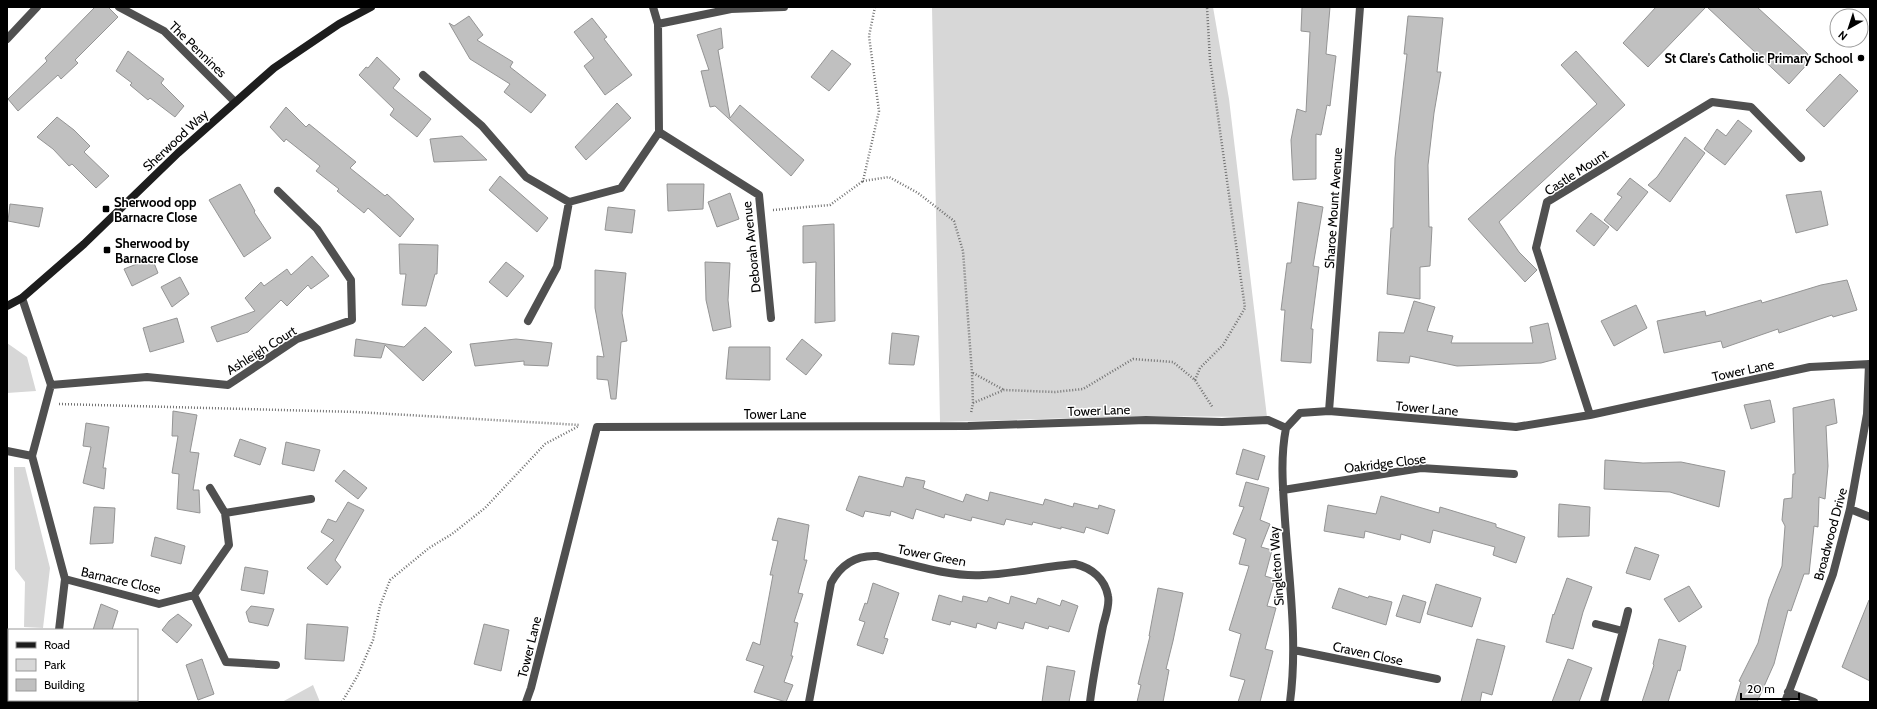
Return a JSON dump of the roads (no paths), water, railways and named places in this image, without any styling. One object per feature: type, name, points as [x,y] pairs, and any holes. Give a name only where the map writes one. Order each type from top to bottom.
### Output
[{"type":"street","points":[[7,39],[37,7]]},
{"type":"street","name":"The Pennines","points":[[119,7],[164,30],[235,102]]},
{"type":"street","name":"Sherwood Way","points":[[7,306],[22,298],[84,244],[178,152],[274,68],[340,24],[371,7]]},
{"type":"street","points":[[423,75],[482,126],[526,177],[570,202],[621,188],[658,132],[658,24],[653,7]]},
{"type":"street","points":[[658,24],[731,9],[784,7]]},
{"type":"street","name":"Sharoe Mount Avenue","points":[[1329,411],[1360,7]]},
{"type":"street","name":"Castle Mount","points":[[1590,415],[1536,248],[1547,202],[1712,102],[1751,108],[1801,158]]},
{"type":"street","name":"Deborah Avenue","points":[[658,132],[759,195],[771,318]]},
{"type":"street","name":"Ashleigh Court","points":[[51,385],[147,377],[228,385],[297,339],[352,320],[351,280],[317,229],[278,192]]},
{"type":"street","points":[[528,321],[558,267],[570,202]]},
{"type":"street","points":[[22,298],[51,385]]},
{"type":"street","name":"Tower Lane","points":[[526,702],[533,681],[597,427],[968,426],[1146,420],[1222,422],[1268,420],[1286,428],[1300,413],[1329,411],[1516,427],[1590,415],[1810,367],[1870,364]]},
{"type":"street","name":"Broadwood Drive","points":[[1785,702],[1833,574],[1850,510],[1867,414],[1870,364]]},
{"type":"street","name":"Barnacre Close","points":[[51,385],[32,456],[65,579],[60,629]]},
{"type":"street","name":"Singleton Way","points":[[1286,428],[1282,450],[1283,490],[1294,650],[1290,702]]},
{"type":"street","points":[[7,450],[32,456]]},
{"type":"street","name":"Oakridge Close","points":[[1283,490],[1421,468],[1514,474]]},
{"type":"street","points":[[210,488],[225,513],[230,545],[194,595],[226,662],[276,665]]},
{"type":"street","points":[[225,513],[311,499]]},
{"type":"street","points":[[1850,510],[1870,517]]},
{"type":"street","name":"Tower Green","points":[[809,702],[831,583],[836,575],[850,561],[868,555],[941,572],[963,574],[983,575],[1075,564],[1094,572],[1102,580],[1108,598],[1090,702]]},
{"type":"street","name":"Barnacre Close","points":[[65,579],[159,604],[194,595]]},
{"type":"street","points":[[1604,702],[1628,611]]},
{"type":"street","points":[[1596,624],[1623,631]]},
{"type":"street","name":"Craven Close","points":[[1294,650],[1437,680]]},
{"type":"street","points":[[1788,692],[1814,702]]},
{"type":"place","name":"St Clare's Catholic Primary School","points":[[1861,58]]},
{"type":"place","name":"Sherwood opp Barnacre Close","points":[[106,209]]},
{"type":"place","name":"Sherwood by Barnacre Close","points":[[107,250]]}]
